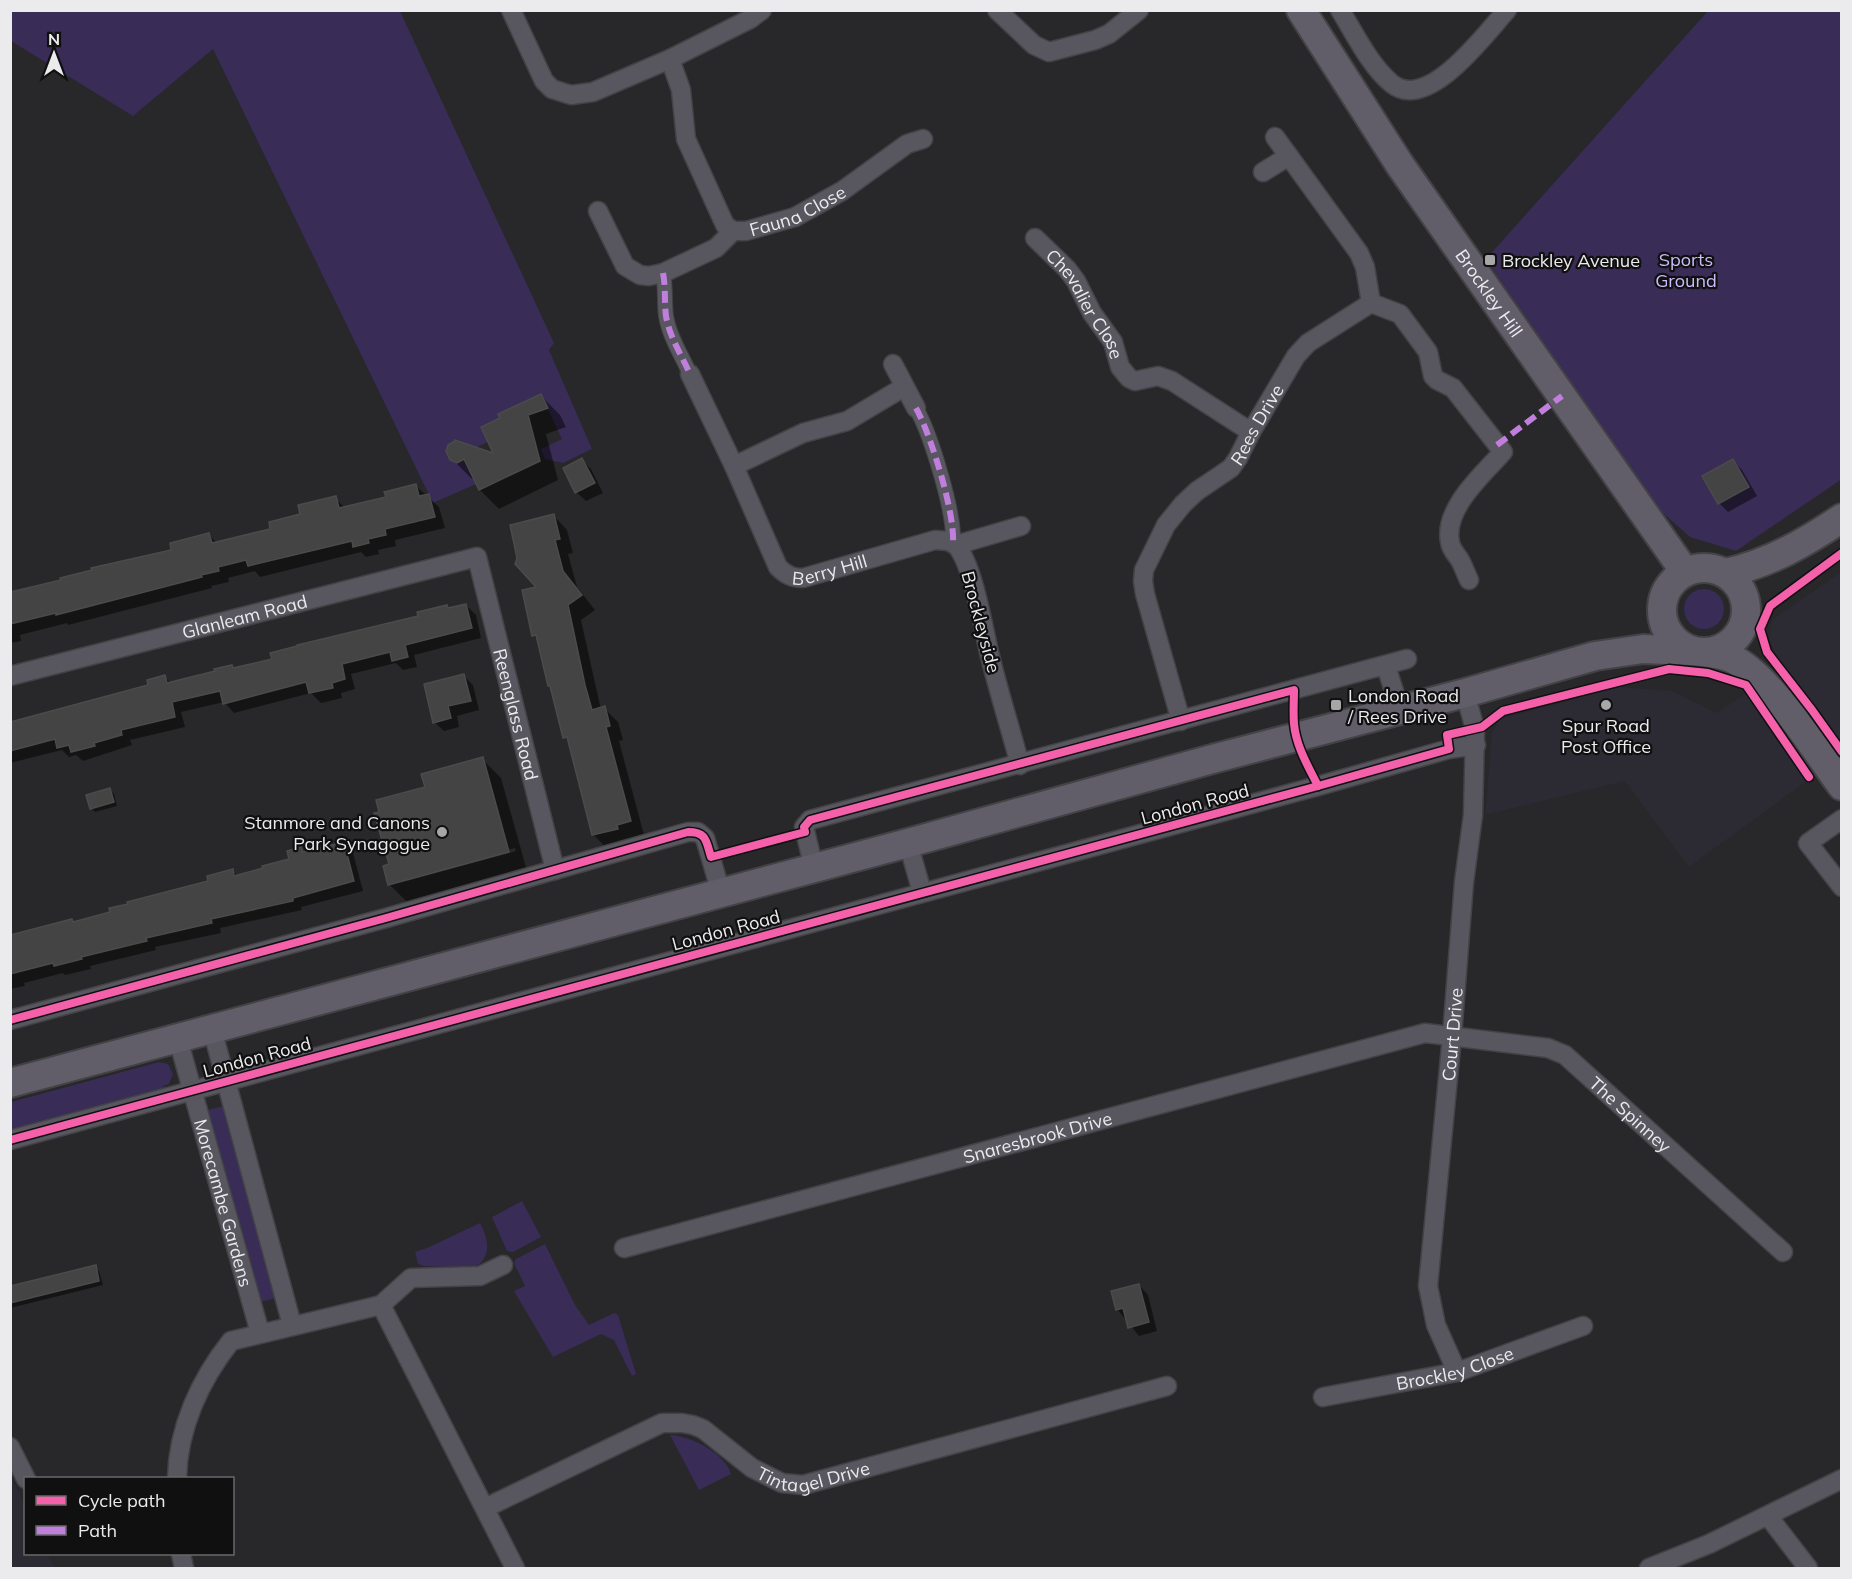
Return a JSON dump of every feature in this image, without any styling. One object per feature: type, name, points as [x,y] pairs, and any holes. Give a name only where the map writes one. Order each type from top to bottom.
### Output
[{"type":"main road","name":"Brockley Hill","points":[[1301,10],[1400,165],[1685,572]]},
{"type":"main road","points":[[1726,573],[1766,562],[1805,543],[1842,518]]},
{"type":"main road","points":[[1698,651],[1718,650],[1738,635],[1759,587],[1805,543]]},
{"type":"main road","points":[[1767,686],[1733,659],[1698,651],[1674,640],[1665,628],[1662,619],[1662,602],[1668,588],[1685,572],[1709,568],[1726,573],[1737,583],[1742,592],[1755,657],[1767,686],[1842,786]]},
{"type":"main road","name":"London Road","points":[[1595,656],[1623,643],[1636,633],[1662,602]]},
{"type":"main road","name":"London Road","points":[[10,1083],[1465,693],[1595,656],[1643,649],[1698,651]]},
{"type":"street","points":[[511,10],[544,81],[552,89],[571,95],[593,92],[670,59],[753,13]]},
{"type":"street","points":[[997,10],[1034,45],[1049,52],[1109,34],[1139,10]]},
{"type":"street","points":[[1340,10],[1371,60],[1392,84],[1410,91],[1429,86],[1449,73],[1507,10]]},
{"type":"street","name":"Fauna Close","points":[[670,59],[681,90],[686,139],[725,225],[733,231],[746,231],[795,217],[842,191],[907,144],[923,138]]},
{"type":"street","points":[[1275,137],[1359,253],[1365,267],[1371,303],[1401,314],[1428,352],[1433,376],[1453,388],[1503,452],[1469,489],[1457,507],[1450,524],[1450,544],[1469,580]]},
{"type":"street","points":[[1263,172],[1289,156]]},
{"type":"street","points":[[598,211],[625,266],[640,275],[663,273],[717,248],[733,231]]},
{"type":"street","name":"Chevalier Close","points":[[1035,238],[1076,281],[1092,313],[1113,342],[1120,367],[1129,378],[1135,381],[1158,376],[1172,381],[1251,432]]},
{"type":"street","points":[[663,273],[666,287],[666,316],[672,336],[690,374]]},
{"type":"street","name":"Rees Drive","points":[[1181,721],[1145,594],[1144,570],[1149,558],[1166,525],[1183,504],[1197,491],[1231,468],[1296,356],[1308,343],[1371,303]]},
{"type":"street","points":[[893,364],[925,424],[954,529],[955,544],[1021,526]]},
{"type":"street","name":"Berry Hill","points":[[690,374],[734,466],[778,567],[789,576],[803,578],[935,540],[955,544]]},
{"type":"street","points":[[734,466],[809,431],[847,421],[904,387]]},
{"type":"street","name":"Brockleyside","points":[[955,544],[963,554],[976,597],[989,654],[1020,765]]},
{"type":"street","name":"Glanleam Road","points":[[10,676],[477,557]]},
{"type":"street","name":"Reenglass Road","points":[[477,557],[555,870]]},
{"type":"street","points":[[814,868],[804,827],[810,820],[1407,659]]},
{"type":"street","points":[[1386,666],[1400,710]]},
{"type":"street","name":"Court Drive","points":[[1457,1372],[1436,1325],[1428,1286],[1464,882],[1473,815],[1475,729],[1465,693]]},
{"type":"street","name":"London Road","points":[[10,1140],[1449,749],[1476,745]]},
{"type":"street","points":[[1842,819],[1808,843],[1842,887]]},
{"type":"street","name":"London Road","points":[[10,1020],[688,832],[698,832],[705,838],[721,893]]},
{"type":"street","points":[[908,843],[922,892]]},
{"type":"street","name":"Morecambe Gardens","points":[[212,1029],[292,1325]]},
{"type":"street","name":"Snaresbrook Drive","points":[[624,1248],[1425,1033],[1452,1036]]},
{"type":"street","name":"The Spinney","points":[[1452,1036],[1548,1048],[1564,1055],[1783,1252]]},
{"type":"street","name":"Morecambe Gardens","points":[[178,1039],[260,1333]]},
{"type":"street","points":[[177,1477],[185,1428],[202,1384],[217,1358],[231,1341],[381,1305],[411,1278],[480,1276],[503,1265]]},
{"type":"street","points":[[381,1305],[515,1569]]},
{"type":"street","name":"Brockley Close","points":[[1323,1397],[1457,1372],[1583,1326]]},
{"type":"street","name":"Tintagel Drive","points":[[485,1508],[662,1423],[682,1423],[703,1429],[752,1468],[782,1483],[803,1485],[1167,1386]]},
{"type":"street","points":[[10,1447],[25,1477]]},
{"type":"street","points":[[1649,1569],[1768,1516],[1842,1479]]},
{"type":"street","points":[[1768,1516],[1808,1569]]},
{"type":"shaded area","points":[[1841,572],[1841,756],[1689,867],[1625,781],[1485,815],[1492,733],[1500,719],[1620,687],[1672,691],[1717,713],[1782,668],[1769,639],[1772,620]]},
{"type":"shaded area","points":[[11,1475],[24,1505],[24,1555],[48,1555],[55,1568],[11,1568]]},
{"type":"green space","points":[[10,11],[400,11],[554,343],[549,350],[592,449],[563,463],[545,459],[541,449],[562,439],[541,394],[520,408],[481,427],[488,442],[468,451],[465,443],[457,440],[449,445],[446,451],[457,463],[464,459],[476,484],[433,503],[213,49],[133,116],[11,41]]},
{"type":"green space","name":"Sports Ground","points":[[1708,11],[1841,11],[1842,479],[1736,551],[1690,537],[1663,513],[1642,487],[1486,259]]},
{"type":"green space","points":[[1704,589],[1718,595],[1724,609],[1718,623],[1704,629],[1690,623],[1684,609],[1690,595]]},
{"type":"green space","points":[[159,1062],[168,1064],[173,1074],[169,1084],[163,1086],[164,1091],[11,1133],[11,1102]]},
{"type":"green space","points":[[223,1106],[276,1298],[260,1302],[208,1110]]},
{"type":"green space","points":[[522,1201],[541,1237],[513,1252],[507,1251],[492,1217]]},
{"type":"green space","points":[[480,1223],[486,1236],[487,1248],[479,1264],[472,1268],[418,1264],[415,1252]]},
{"type":"green space","points":[[545,1244],[575,1305],[589,1325],[614,1313],[618,1315],[636,1374],[632,1376],[614,1340],[601,1334],[553,1357],[514,1291],[525,1286],[514,1263],[516,1259]]},
{"type":"green space","points":[[670,1435],[697,1442],[706,1447],[722,1459],[731,1474],[699,1490]]},
{"type":"building","points":[[541,394],[548,408],[528,415],[540,461],[479,490],[464,459],[457,463],[450,460],[446,451],[448,445],[455,440],[493,453],[481,427],[500,418],[498,414]]},
{"type":"building","points":[[582,458],[595,483],[575,493],[563,468]]},
{"type":"building","points":[[1733,459],[1749,487],[1718,504],[1702,476]]},
{"type":"building","points":[[416,484],[419,496],[429,494],[435,517],[385,529],[386,535],[368,539],[369,543],[353,547],[352,541],[248,566],[246,560],[218,567],[219,571],[201,575],[202,577],[56,615],[56,613],[10,624],[10,592],[61,580],[60,578],[92,570],[91,568],[171,550],[170,543],[209,533],[212,543],[270,529],[269,522],[300,514],[298,505],[336,496],[339,508],[386,497],[384,492]]},
{"type":"building","points":[[554,514],[560,539],[555,540],[563,571],[582,595],[568,605],[585,685],[592,710],[605,706],[610,726],[606,727],[631,821],[617,825],[618,829],[592,835],[567,737],[563,738],[536,635],[532,636],[522,590],[536,587],[515,564],[517,558],[510,525]]},
{"type":"building","points":[[466,604],[472,628],[405,645],[408,657],[392,661],[390,652],[342,664],[345,679],[332,683],[333,688],[309,693],[306,682],[223,704],[220,691],[172,702],[175,717],[121,730],[122,735],[94,743],[95,746],[71,752],[69,745],[57,748],[55,739],[10,751],[10,722],[148,685],[147,680],[165,675],[167,683],[215,671],[214,669],[232,665],[233,668],[272,659],[270,653],[297,645],[418,616],[417,612],[447,605],[448,608]]},
{"type":"building","points":[[464,674],[471,701],[448,706],[451,718],[433,723],[424,684]]},
{"type":"building","name":"Stanmore and Canons Park Synagogue","points":[[483,757],[509,852],[388,885],[383,866],[389,864],[374,813],[379,812],[376,800],[425,787],[421,774]]},
{"type":"building","points":[[110,788],[114,802],[90,809],[86,795]]},
{"type":"building","points":[[344,842],[354,881],[293,898],[293,901],[211,919],[212,923],[146,938],[147,941],[81,957],[82,959],[54,966],[53,963],[10,974],[10,935],[110,912],[109,908],[208,881],[207,876],[233,869],[234,876],[263,868],[262,866],[289,859],[287,851],[301,847],[303,852]]},
{"type":"building","points":[[96,1265],[99,1281],[10,1303],[10,1286]]},
{"type":"building","points":[[1139,1284],[1149,1322],[1128,1328],[1123,1308],[1116,1310],[1111,1291]]},
{"type":"marked path","points":[[663,273],[668,323],[690,374]]},
{"type":"marked path","points":[[1497,445],[1562,396]]},
{"type":"marked path","points":[[916,408],[941,474],[953,530],[953,543]]},
{"type":"cycle path","points":[[1842,553],[1770,606],[1760,629],[1767,652],[1842,752]]},
{"type":"cycle path","points":[[10,1140],[1449,749],[1447,735],[1482,727],[1503,711],[1669,669],[1708,673],[1746,685],[1809,777]]},
{"type":"cycle path","points":[[10,1020],[386,918],[688,832],[694,832],[705,838],[711,857],[805,832],[804,827],[810,820],[1294,690],[1295,732],[1303,756],[1318,786]]},
{"type":"place","name":"Brockley Avenue","points":[[1490,260]]},
{"type":"place","name":"London Road / Rees Drive","points":[[1336,705]]},
{"type":"place","name":"Spur Road Post Office","points":[[1606,705]]},
{"type":"place","name":"Stanmore and Canons Park Synagogue","points":[[442,832]]}]
